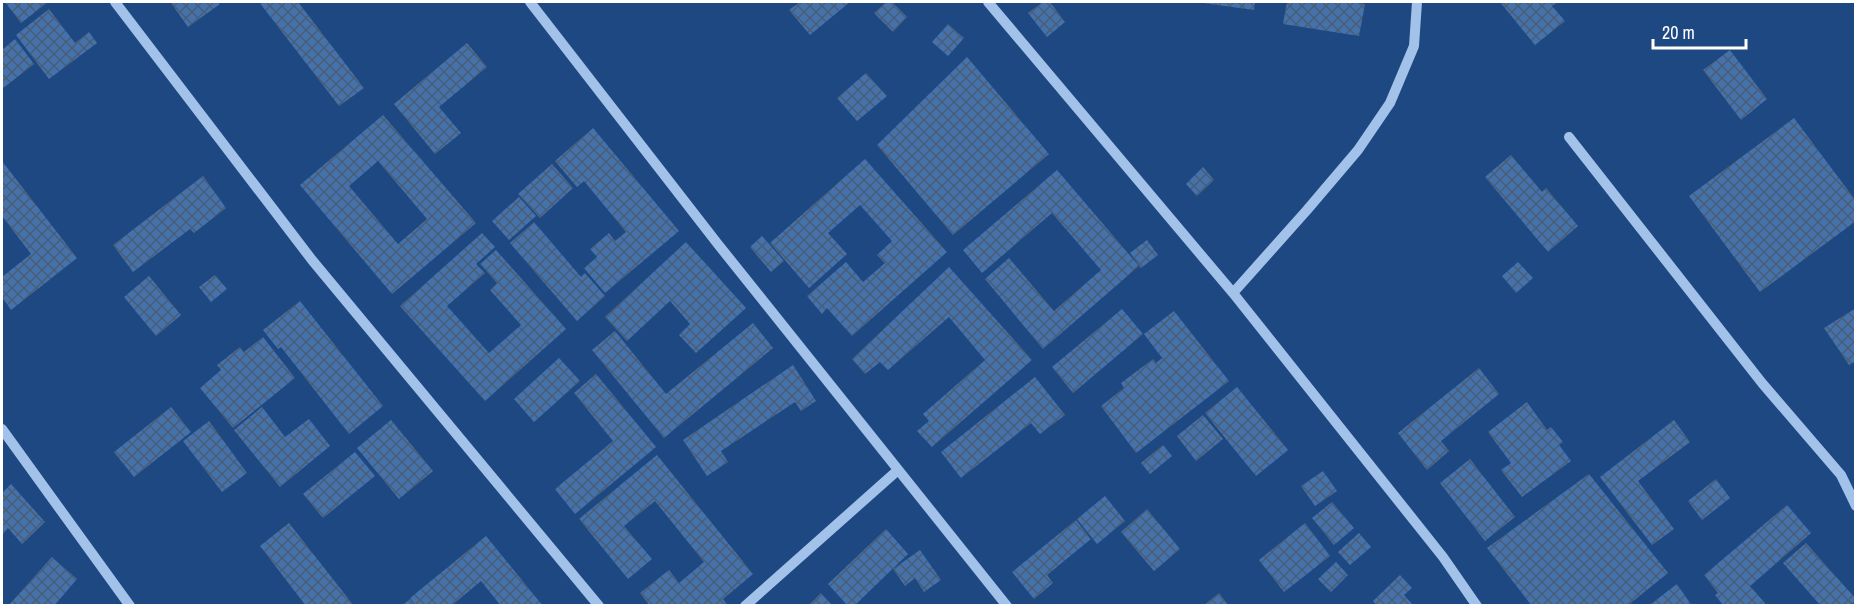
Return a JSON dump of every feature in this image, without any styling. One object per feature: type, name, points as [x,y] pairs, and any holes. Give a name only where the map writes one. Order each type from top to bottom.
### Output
[{"type":"street","points":[[116,2],[312,260],[599,606]]},
{"type":"street","points":[[530,2],[717,243],[1007,606]]},
{"type":"street","points":[[988,2],[1233,293],[1443,557],[1477,606]]},
{"type":"street","points":[[1233,293],[1358,150],[1390,104],[1414,46],[1417,2]]},
{"type":"street","points":[[1569,137],[1762,383],[1840,475],[1856,506]]},
{"type":"street","points":[[2,429],[130,606]]},
{"type":"street","points":[[745,606],[898,470]]},
{"type":"building","points":[[5,2],[48,2],[21,23]]},
{"type":"building","points":[[172,2],[218,2],[220,4],[188,27]]},
{"type":"building","points":[[259,2],[298,2],[364,88],[339,106]]},
{"type":"building","points":[[800,2],[850,2],[810,35],[789,10]]},
{"type":"building","points":[[886,2],[892,2],[907,17],[893,32],[874,13]]},
{"type":"building","points":[[1043,2],[1050,2],[1065,22],[1047,37],[1028,13]]},
{"type":"building","points":[[1203,2],[1255,2],[1254,10]]},
{"type":"building","points":[[1287,2],[1365,4],[1359,36],[1283,24]]},
{"type":"building","points":[[1500,2],[1558,2],[1552,6],[1565,21],[1535,45]]},
{"type":"building","points":[[49,9],[75,43],[89,32],[97,43],[49,79],[16,35]]},
{"type":"building","points":[[948,24],[964,38],[948,56],[932,42]]},
{"type":"building","points":[[15,39],[34,64],[2,89],[2,50]]},
{"type":"building","points":[[467,43],[487,67],[439,107],[461,133],[435,154],[394,104]]},
{"type":"building","points":[[1730,50],[1767,99],[1741,120],[1703,70]]},
{"type":"building","points":[[967,57],[1049,154],[953,235],[877,145]]},
{"type":"building","points":[[866,73],[887,96],[857,121],[837,98]]},
{"type":"building","points":[[383,115],[476,223],[392,294],[300,185]],"holes":[[[378,161],[427,219],[398,244],[349,186]]]},
{"type":"building","points":[[1794,118],[1856,201],[1856,221],[1760,292],[1689,196]]},
{"type":"building","points":[[593,128],[679,231],[605,293],[584,268],[597,257],[590,249],[609,233],[615,241],[626,232],[584,181],[577,187],[555,161]]},
{"type":"building","points":[[1511,155],[1542,192],[1546,188],[1578,226],[1548,252],[1485,177]]},
{"type":"building","points":[[865,159],[947,252],[852,336],[827,308],[822,314],[807,296],[846,262],[863,282],[885,263],[877,255],[892,241],[860,205],[828,233],[847,254],[809,288],[770,243]]},
{"type":"building","points":[[2,161],[77,258],[11,310],[2,297],[2,277],[31,254],[2,216]]},
{"type":"building","points":[[552,164],[573,188],[540,218],[518,194]]},
{"type":"building","points":[[1203,167],[1214,180],[1197,196],[1186,184]]},
{"type":"building","points":[[1057,170],[1139,266],[1043,349],[985,279],[1009,258],[1054,311],[1101,270],[1052,213],[982,273],[963,250]]},
{"type":"building","points":[[203,176],[226,208],[194,233],[190,229],[133,272],[113,245]]},
{"type":"building","points":[[519,197],[536,216],[509,240],[492,221]]},
{"type":"building","points":[[534,222],[581,277],[585,273],[605,296],[577,321],[510,243]]},
{"type":"building","points":[[482,233],[495,247],[476,264],[485,273],[447,306],[489,353],[521,325],[490,290],[497,283],[480,264],[496,250],[566,329],[485,401],[400,306]]},
{"type":"building","points":[[762,236],[784,261],[771,272],[750,247]]},
{"type":"building","points":[[1147,240],[1158,255],[1141,268],[1130,253]]},
{"type":"building","points":[[686,242],[746,308],[696,353],[679,335],[690,324],[670,301],[627,341],[605,317]]},
{"type":"building","points":[[1518,262],[1533,278],[1516,293],[1502,276]]},
{"type":"building","points":[[949,267],[1032,360],[932,447],[917,431],[929,421],[923,414],[985,360],[949,317],[888,370],[880,362],[865,374],[852,359]]},
{"type":"building","points":[[215,275],[227,289],[211,302],[199,287]]},
{"type":"building","points":[[149,276],[181,315],[156,336],[124,297]]},
{"type":"building","points":[[300,301],[383,406],[349,434],[281,347],[278,349],[263,330]]},
{"type":"building","points":[[1856,308],[1856,361],[1849,365],[1824,328]]},
{"type":"building","points":[[1122,309],[1143,334],[1073,393],[1052,367]]},
{"type":"building","points":[[1174,311],[1229,381],[1136,453],[1101,406],[1124,388],[1121,383],[1153,359],[1156,363],[1162,358],[1144,334]]},
{"type":"building","points":[[753,323],[773,348],[664,438],[592,350],[615,331],[666,394]]},
{"type":"building","points":[[263,337],[295,378],[233,428],[200,388],[221,370],[217,365],[240,347],[244,352]]},
{"type":"building","points":[[559,358],[580,381],[534,422],[514,399]]},
{"type":"building","points":[[793,365],[816,401],[801,411],[795,402],[721,451],[728,462],[707,476],[683,440]]},
{"type":"building","points":[[1479,368],[1499,394],[1441,441],[1449,451],[1427,470],[1398,433]]},
{"type":"building","points":[[596,374],[656,447],[575,514],[555,489],[613,441],[574,393]]},
{"type":"building","points":[[1035,377],[1065,415],[1040,434],[1031,423],[961,478],[941,452]]},
{"type":"building","points":[[1237,387],[1288,450],[1256,476],[1205,413]]},
{"type":"building","points":[[1527,402],[1547,430],[1551,427],[1563,442],[1559,445],[1571,461],[1522,497],[1501,470],[1511,463],[1488,432]]},
{"type":"building","points":[[171,407],[191,432],[134,477],[114,452]]},
{"type":"building","points":[[262,407],[285,437],[309,419],[330,446],[280,487],[234,430]]},
{"type":"building","points":[[1203,415],[1223,439],[1196,461],[1177,436]]},
{"type":"building","points":[[391,420],[433,471],[399,499],[357,448]]},
{"type":"building","points":[[1674,420],[1690,442],[1638,481],[1674,529],[1652,545],[1600,477]]},
{"type":"building","points":[[209,421],[247,473],[222,492],[183,441]]},
{"type":"building","points":[[1163,445],[1172,456],[1150,474],[1141,463]]},
{"type":"building","points":[[355,452],[375,476],[323,518],[303,494]]},
{"type":"building","points":[[657,455],[753,574],[723,599],[728,606],[650,606],[640,593],[669,570],[679,583],[704,562],[655,501],[624,526],[652,559],[628,579],[579,519]]},
{"type":"building","points":[[1470,459],[1515,517],[1485,541],[1440,483]]},
{"type":"building","points":[[1323,471],[1337,491],[1315,506],[1301,486]]},
{"type":"building","points":[[1589,474],[1668,573],[1627,606],[1532,606],[1487,548]]},
{"type":"building","points":[[1716,479],[1730,498],[1702,520],[1688,501]]},
{"type":"building","points":[[11,484],[45,522],[22,544],[8,528],[2,535],[2,493]]},
{"type":"building","points":[[1105,496],[1125,521],[1097,544],[1077,519]]},
{"type":"building","points":[[1332,502],[1354,528],[1334,545],[1312,518]]},
{"type":"building","points":[[1787,505],[1811,533],[1750,586],[1765,603],[1762,606],[1724,606],[1715,595],[1718,593],[1704,575]]},
{"type":"building","points":[[1147,509],[1180,549],[1154,571],[1121,532]]},
{"type":"building","points":[[1076,520],[1091,539],[1047,575],[1053,583],[1034,599],[1012,572]]},
{"type":"building","points":[[289,523],[354,606],[306,606],[260,546]]},
{"type":"building","points":[[1305,523],[1330,556],[1284,592],[1259,560]]},
{"type":"building","points":[[886,529],[908,554],[854,606],[848,606],[828,584]]},
{"type":"building","points":[[1359,533],[1371,547],[1350,565],[1338,552]]},
{"type":"building","points":[[486,536],[543,606],[501,606],[481,581],[451,606],[416,606],[410,598]]},
{"type":"building","points":[[1806,543],[1856,599],[1851,606],[1821,606],[1783,563]]},
{"type":"building","points":[[920,550],[941,580],[924,592],[915,578],[905,586],[893,569]]},
{"type":"building","points":[[52,557],[77,579],[54,606],[8,606]]},
{"type":"building","points":[[1336,562],[1348,575],[1331,592],[1318,579]]},
{"type":"building","points":[[1400,575],[1412,588],[1404,595],[1414,606],[1377,606],[1373,601]]},
{"type":"building","points":[[1677,584],[1692,606],[1648,606]]},
{"type":"building","points":[[821,593],[833,606],[808,606]]},
{"type":"building","points":[[1219,593],[1229,606],[1203,606]]},
{"type":"building","points":[[410,599],[415,606],[401,606]]}]
